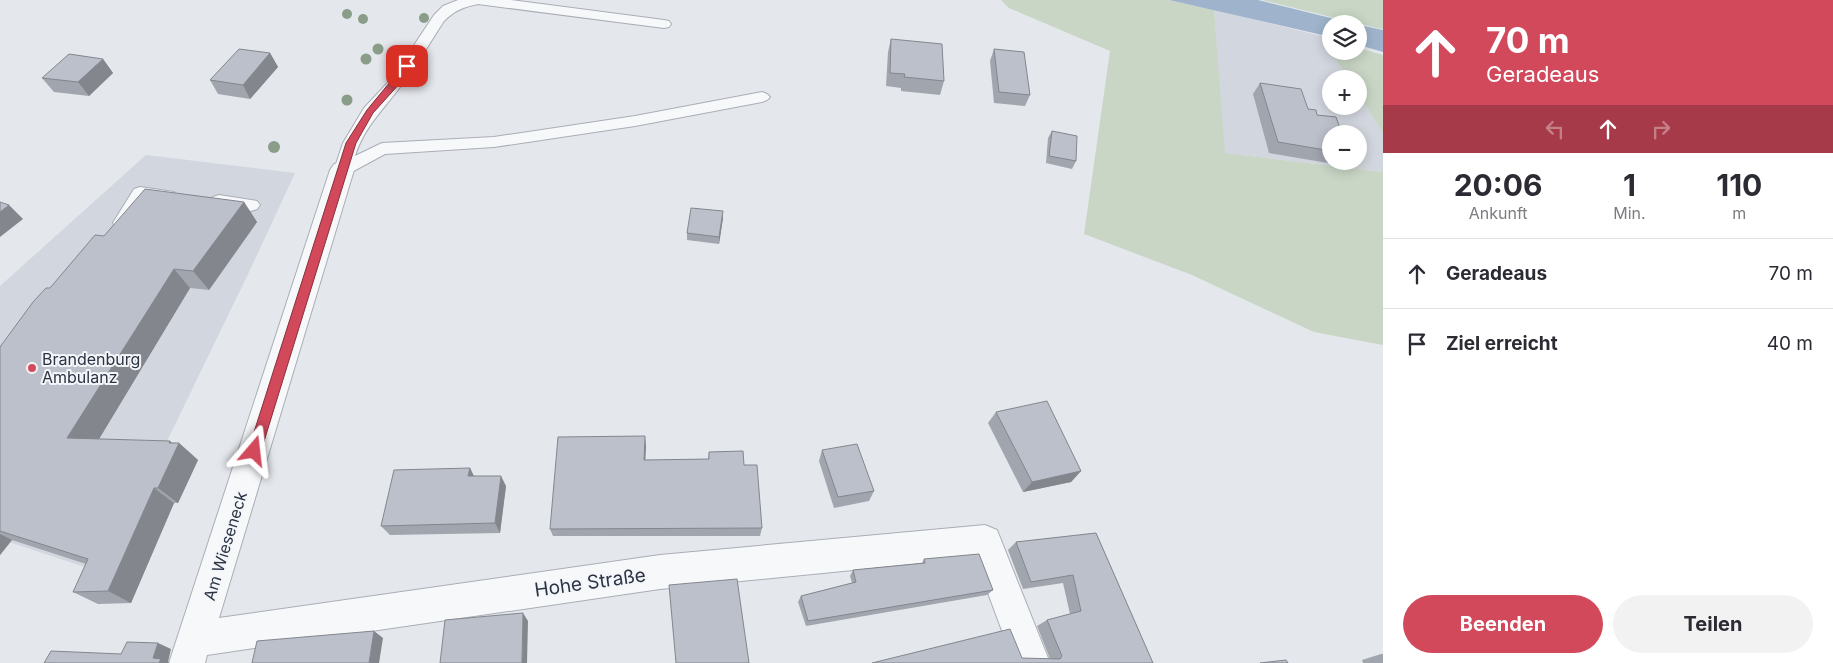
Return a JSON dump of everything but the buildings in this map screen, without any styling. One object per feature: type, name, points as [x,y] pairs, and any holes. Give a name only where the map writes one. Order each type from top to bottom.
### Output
[{"type":"street","name":"Am Wieseneck","points":[[192,651],[342,170]]},
{"type":"street","name":"Hohe Straße","points":[[192,651],[660,572],[985,541],[1032,663]]},
{"type":"lane","points":[[342,170],[351,143],[370,112],[398,80],[439,18],[448,9],[459,4],[479,0],[664,24]]},
{"type":"lane","points":[[342,170],[382,149],[494,142],[635,121],[762,97]]},
{"type":"lane","points":[[115,236],[140,193],[251,205]]},
{"type":"shaded area","points":[[1214,10],[1321,36],[1322,60],[1336,60],[1342,70],[1322,70],[1322,115],[1367,115],[1367,108],[1383,133],[1383,172],[1366,170],[1367,125],[1322,125],[1322,165],[1224,153]]},
{"type":"shaded area","points":[[146,155],[295,173],[103,573],[0,539],[0,286]]},
{"type":"green space","points":[[1001,0],[1168,0],[1214,10],[1225,153],[1322,165],[1322,170],[1383,172],[1383,345],[1314,332],[1192,275],[1084,234],[1110,51],[1009,8]]},
{"type":"green space","points":[[1262,0],[1383,0],[1383,29],[1367,26],[1367,15],[1324,15]]},
{"type":"green space","points":[[1367,50],[1383,55],[1383,133],[1367,108],[1367,70],[1342,70],[1336,60],[1367,60]]},
{"type":"water","points":[[1169,0],[1258,0],[1322,16],[1322,35]]},
{"type":"water","points":[[1367,27],[1383,30],[1383,52],[1367,47]]},
{"type":"place","name":"Brandenburg Ambulanz","points":[[32,368]]},
{"type":"route","points":[[254,451],[351,143],[370,112],[398,80],[407,66]]}]
